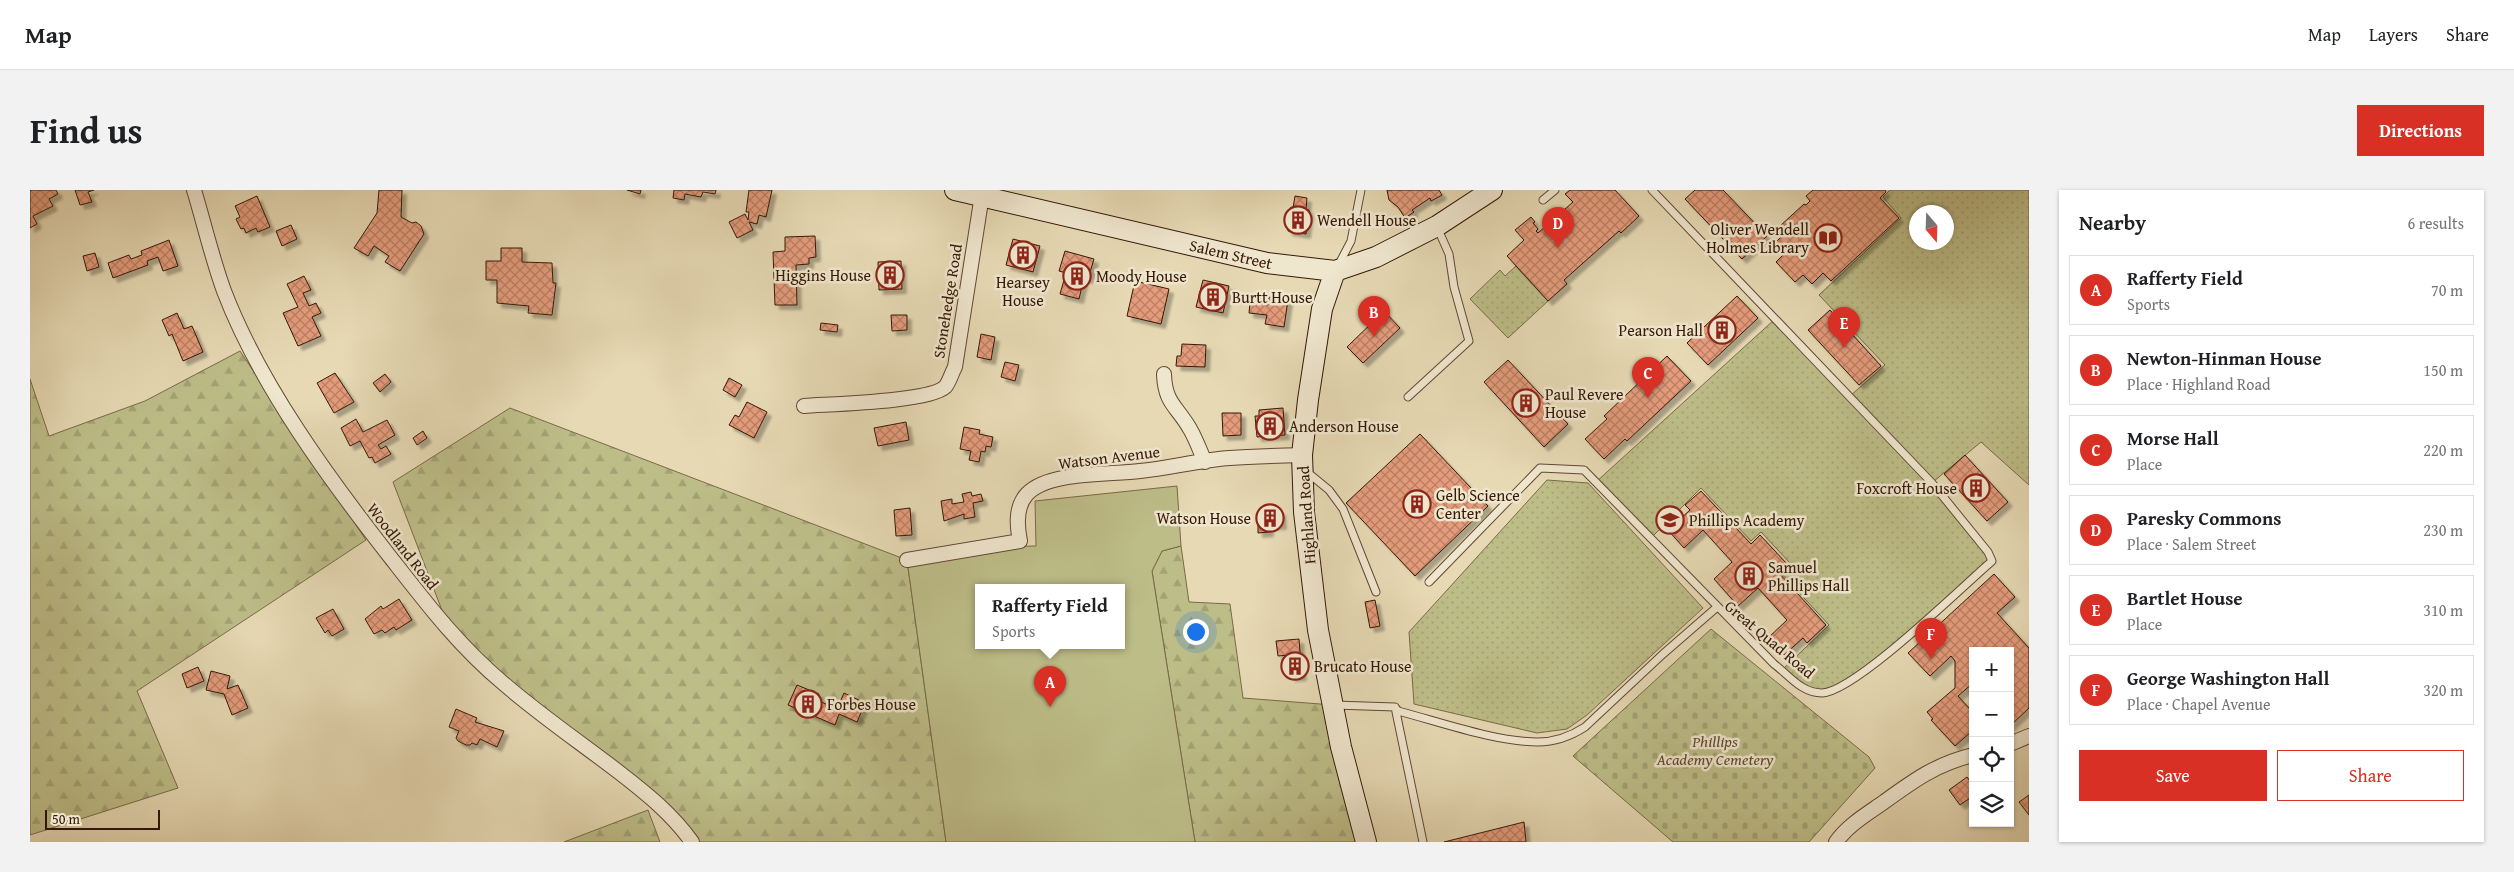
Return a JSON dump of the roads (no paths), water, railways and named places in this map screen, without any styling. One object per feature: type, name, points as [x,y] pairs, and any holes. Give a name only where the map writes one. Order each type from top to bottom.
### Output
[{"type":"street","name":"Woodland Road","points":[[194,190],[224,290],[238,321],[279,400],[357,515],[443,626],[472,655],[504,684],[650,796],[678,822],[692,842]]},
{"type":"street","name":"Salem Street","points":[[955,190],[1267,263],[1335,271],[1376,257],[1437,226],[1492,190]]},
{"type":"street","name":"Stonehedge Road","points":[[804,406],[910,397],[940,391],[947,386],[955,366],[982,195]]},
{"type":"street","name":"Highland Road","points":[[1335,271],[1322,309],[1303,462],[1308,559],[1333,705],[1366,842]]},
{"type":"street","points":[[1164,374],[1164,391],[1190,429],[1205,462]]},
{"type":"street","name":"Watson Avenue","points":[[907,560],[1020,541],[1017,527],[1019,508],[1027,494],[1044,484],[1080,475],[1139,471],[1229,458],[1303,462]]},
{"type":"street","points":[[2014,742],[2029,736]]},
{"type":"street","points":[[1836,842],[1860,819],[1911,781],[1958,759],[1969,756]]},
{"type":"lane","name":"Highland Road","points":[[1335,271],[1351,241],[1360,190]]},
{"type":"lane","points":[[1543,200],[1555,190]]},
{"type":"lane","name":"Great Quad Road","points":[[1333,705],[1395,707],[1398,712],[1509,738],[1538,742],[1571,736],[1585,727],[1663,654],[1716,608],[1803,689],[1822,693],[1843,686],[1891,651],[1992,561],[1992,557],[1932,483],[1652,190]]},
{"type":"lane","points":[[1408,397],[1469,342],[1454,287],[1449,254],[1437,226]]},
{"type":"lane","points":[[1303,462],[1344,509],[1376,592]]},
{"type":"lane","points":[[1429,582],[1540,468],[1584,470],[1716,608]]},
{"type":"lane","points":[[1395,707],[1423,842]]},
{"type":"place","name":"Wendell House","points":[[1298,220]]},
{"type":"place","name":"Oliver Wendell Holmes Library","points":[[1828,238]]},
{"type":"place","name":"Paresky Commons","points":[[1558,248]]},
{"type":"place","name":"Hearsey House","points":[[1023,255]]},
{"type":"place","name":"Higgins House","points":[[890,275]]},
{"type":"place","name":"Moody House","points":[[1077,276]]},
{"type":"place","name":"Burtt House","points":[[1213,297]]},
{"type":"place","name":"Pearson Hall","points":[[1722,330]]},
{"type":"place","name":"Newton-Hinman House","points":[[1374,337]]},
{"type":"place","name":"Bartlet House","points":[[1844,348]]},
{"type":"place","name":"Morse Hall","points":[[1648,398]]},
{"type":"place","name":"Paul Revere House","points":[[1526,403]]},
{"type":"place","name":"Anderson House","points":[[1270,426]]},
{"type":"place","name":"Foxcroft House","points":[[1976,488]]},
{"type":"place","name":"Gelb Science Center","points":[[1417,504]]},
{"type":"place","name":"Watson House","points":[[1270,518]]},
{"type":"place","name":"Phillips Academy","points":[[1670,520]]},
{"type":"place","name":"Samuel Phillips Hall","points":[[1749,576]]},
{"type":"place","name":"George Washington Hall","points":[[1931,659]]},
{"type":"place","name":"Brucato House","points":[[1295,666]]},
{"type":"place","name":"Forbes House","points":[[808,704]]},
{"type":"place","name":"Rafferty Field","points":[[1050,707]]},
{"type":"park label","name":"Phillips Academy Cemetery","points":[[1715,750]]}]
